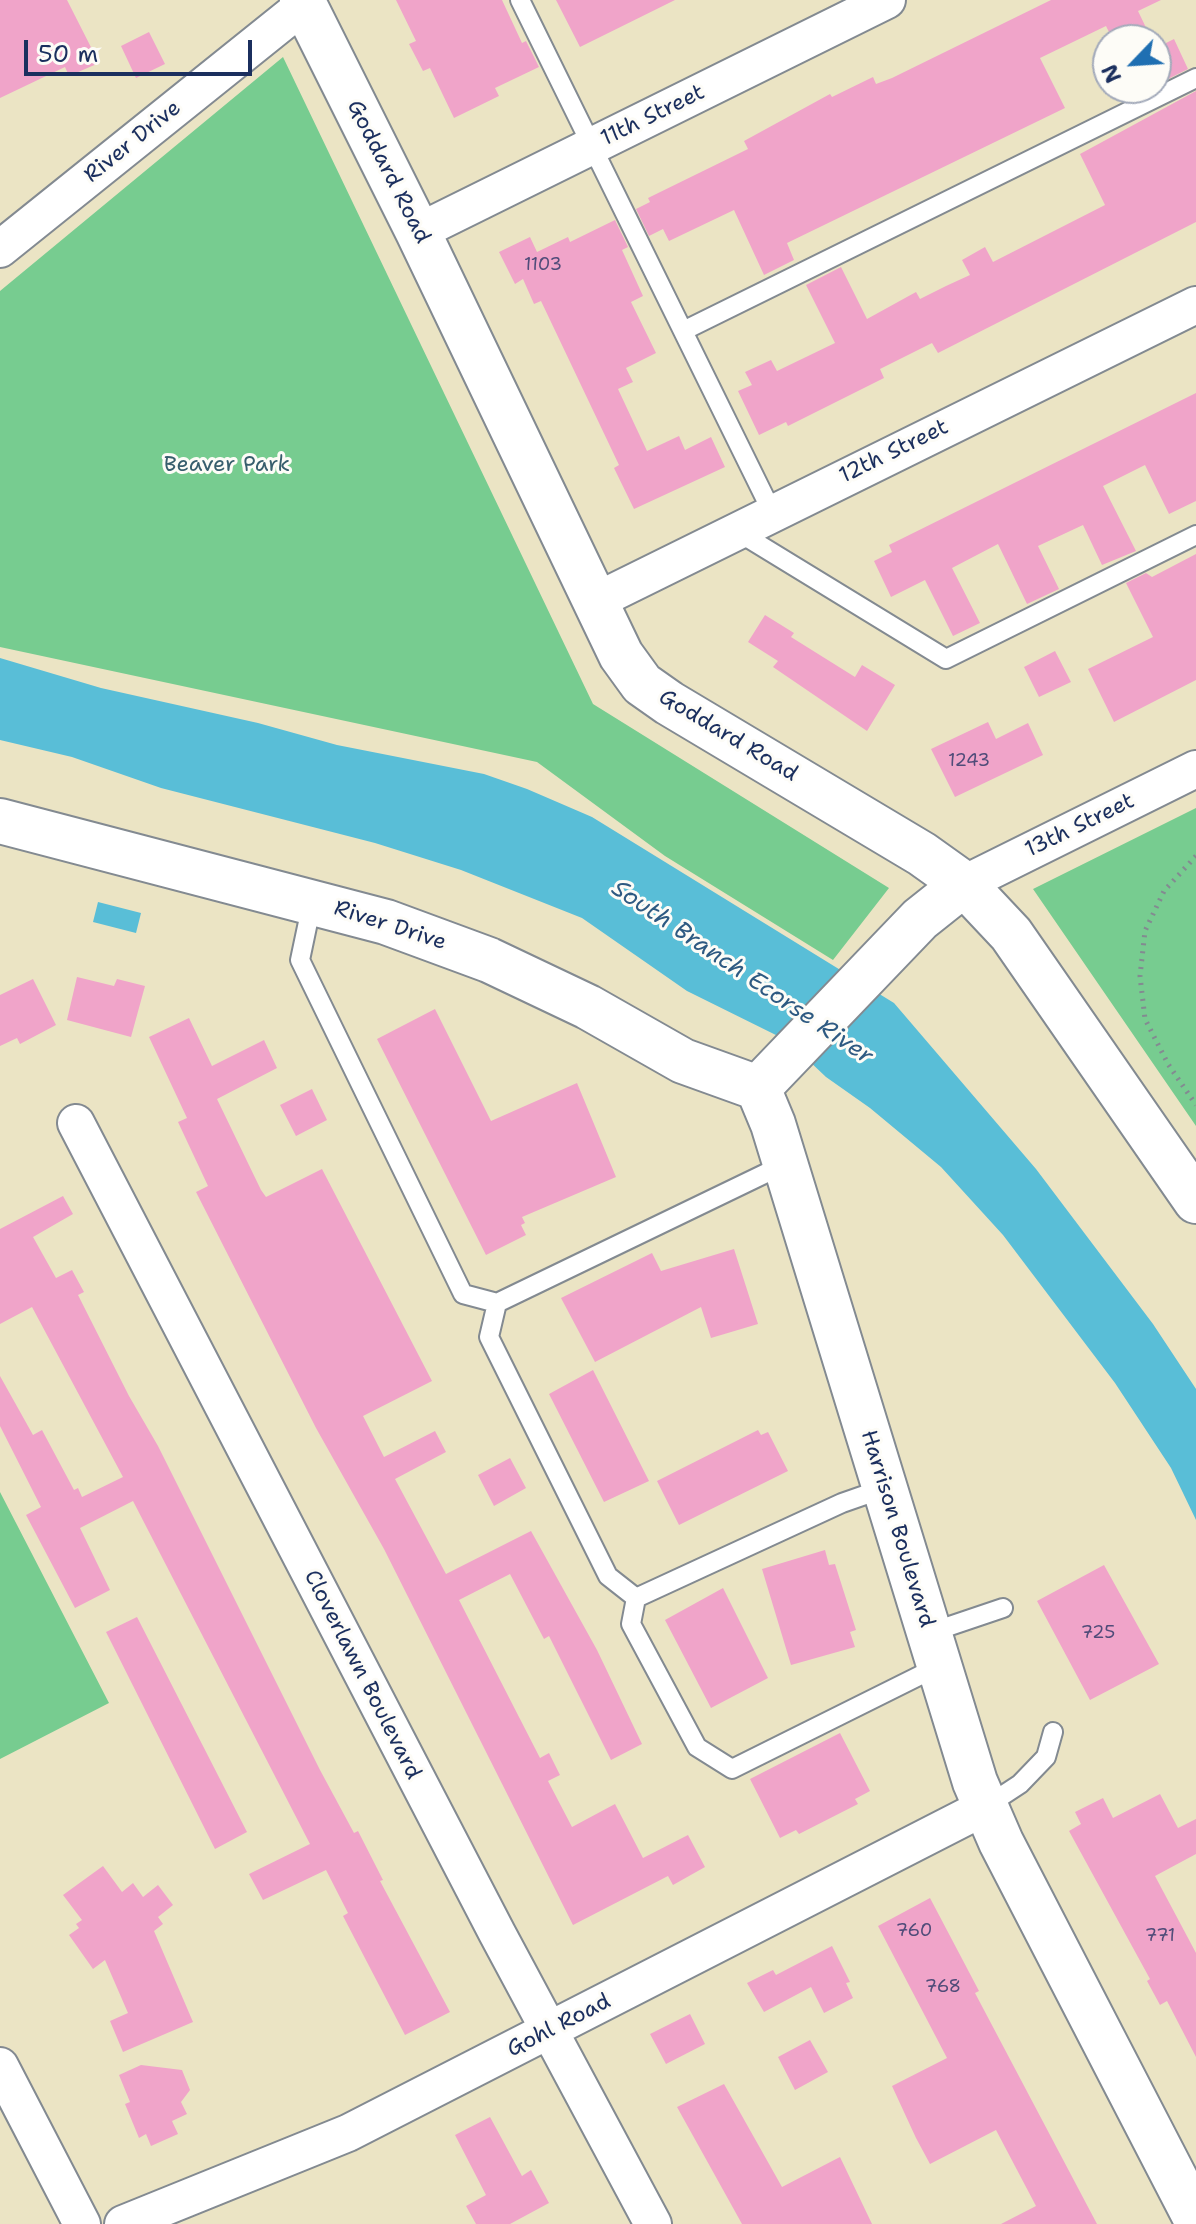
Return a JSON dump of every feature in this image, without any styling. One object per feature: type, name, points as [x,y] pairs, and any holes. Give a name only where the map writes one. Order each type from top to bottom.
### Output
[{"type":"street","name":"11th Street","points":[[418,232],[887,0]]},
{"type":"street","name":"Goddard Road","points":[[303,3],[418,232],[594,602],[621,655],[642,684],[922,854],[964,884],[1011,934],[1196,1201]]},
{"type":"street","name":"River Drive","points":[[1,248],[303,3]]},
{"type":"street","name":"12th Street","points":[[594,602],[1196,305]]},
{"type":"street","name":"13th Street","points":[[964,884],[1196,769]]},
{"type":"street","name":"River Drive","points":[[0,821],[386,922],[489,960],[588,1007],[683,1061],[758,1088]]},
{"type":"street","points":[[758,1088],[920,919],[964,884]]},
{"type":"street","name":"Harrison Boulevard","points":[[758,1088],[785,1164],[985,1807],[1196,2219]]},
{"type":"street","name":"Cloverlawn Boulevard","points":[[76,1123],[653,2224]]},
{"type":"street","name":"Gohl Road","points":[[123,2224],[348,2133],[985,1807]]},
{"type":"street","points":[[0,2066],[82,2224]]},
{"type":"lane","points":[[520,0],[772,512]]},
{"type":"lane","points":[[683,331],[1196,78]]},
{"type":"lane","points":[[735,530],[946,659],[1196,535]]},
{"type":"lane","points":[[313,901],[300,960],[463,1294],[497,1303],[785,1164]]},
{"type":"lane","points":[[497,1303],[489,1337],[608,1576],[636,1598]]},
{"type":"lane","points":[[636,1598],[842,1503],[885,1488]]},
{"type":"lane","points":[[636,1598],[631,1624],[697,1747],[732,1769],[1003,1608]]},
{"type":"lane","points":[[985,1807],[1020,1784],[1046,1757],[1053,1732]]},
{"type":"path","points":[[1196,856],[1164,891],[1145,931],[1140,976],[1145,1019],[1168,1064],[1196,1105]]},
{"type":"green space","name":"Beaver Park","points":[[283,57],[593,704],[889,888],[833,960],[665,856],[537,762],[0,647],[0,291]]},
{"type":"green space","points":[[1196,808],[1196,1126],[1033,889]]},
{"type":"green space","points":[[0,1492],[109,1703],[0,1759]]},
{"type":"water","name":"South Branch Ecorse River","points":[[0,658],[101,688],[258,723],[337,745],[484,774],[527,789],[592,817],[894,1003],[1036,1169],[1153,1324],[1196,1389],[1196,1520],[1171,1468],[1115,1383],[1003,1235],[941,1167],[870,1108],[826,1077],[788,1041],[687,991],[582,918],[461,870],[375,843],[161,788],[72,757],[0,740]]},
{"type":"water","points":[[98,902],[141,913],[136,933],[93,922]]},
{"type":"building","points":[[0,0],[67,0],[99,63],[69,76],[65,67],[0,98]]},
{"type":"building","points":[[396,0],[502,0],[522,43],[526,41],[539,67],[495,88],[499,96],[454,118],[430,68],[423,71],[409,44],[416,41]]},
{"type":"building","points":[[556,0],[675,0],[580,47]]},
{"type":"building","points":[[1051,0],[1161,0],[1138,11],[1144,24],[1092,24],[1092,33],[1040,58],[1065,108],[787,243],[794,260],[764,275],[734,210],[669,241],[663,229],[649,236],[636,209],[650,202],[648,198],[748,149],[744,141],[830,94],[832,97],[873,77],[876,84]]},
{"type":"building","points":[[149,32],[165,64],[136,78],[121,46]]},
{"type":"building","points":[[1172,40],[1188,69],[1172,77]]},
{"type":"building","points":[[1196,91],[1196,222],[938,353],[932,343],[880,369],[884,378],[788,426],[786,422],[759,435],[738,391],[752,385],[745,372],[771,360],[777,371],[835,343],[806,285],[841,267],[867,319],[916,292],[920,299],[970,275],[962,260],[985,247],[993,262],[1105,205],[1080,154]]},
{"type":"building","points":[[615,220],[628,247],[622,250],[643,296],[631,302],[656,353],[626,368],[633,382],[618,389],[647,451],[679,436],[685,450],[711,437],[725,467],[634,509],[614,468],[619,465],[541,301],[534,304],[523,279],[515,284],[499,252],[530,237],[537,252],[568,237],[570,242]]},
{"type":"building","points":[[1196,393],[1196,501],[1169,514],[1145,465],[1103,486],[1136,551],[1102,565],[1083,525],[1038,546],[1059,589],[1027,604],[998,544],[952,568],[980,623],[953,636],[925,580],[891,597],[874,561],[892,552],[889,545]]},
{"type":"building","points":[[1196,554],[1196,680],[1114,722],[1088,669],[1153,637],[1126,583],[1146,573],[1152,577]]},
{"type":"building","points":[[765,615],[794,633],[791,637],[855,677],[862,665],[895,685],[867,731],[773,667],[778,661],[748,642]]},
{"type":"building","points":[[1055,651],[1071,682],[1039,697],[1024,667]]},
{"type":"building","points":[[988,722],[996,739],[1028,723],[1043,755],[955,797],[931,749]]},
{"type":"building","points":[[77,977],[114,986],[117,979],[145,986],[131,1037],[67,1020]]},
{"type":"building","points":[[33,979],[56,1025],[20,1044],[17,1038],[0,1046],[0,995]]},
{"type":"building","points":[[435,1009],[491,1121],[577,1083],[616,1177],[522,1217],[525,1223],[521,1225],[526,1235],[486,1255],[377,1039]]},
{"type":"building","points":[[189,1018],[212,1066],[264,1040],[277,1068],[217,1099],[261,1190],[266,1197],[322,1169],[432,1381],[363,1416],[384,1457],[435,1431],[446,1452],[395,1479],[446,1574],[531,1531],[597,1650],[642,1744],[611,1760],[549,1636],[544,1639],[510,1574],[459,1600],[540,1758],[549,1753],[560,1775],[548,1781],[572,1827],[615,1804],[643,1858],[688,1835],[705,1867],[673,1885],[668,1876],[573,1925],[384,1549],[316,1428],[196,1192],[208,1186],[178,1122],[187,1118],[149,1037]]},
{"type":"building","points":[[312,1089],[327,1120],[296,1136],[280,1105]]},
{"type":"building","points":[[63,1196],[73,1214],[33,1237],[56,1278],[72,1270],[84,1292],[78,1295],[129,1396],[158,1446],[320,1770],[354,1833],[358,1831],[383,1880],[380,1881],[450,2012],[405,2035],[343,1916],[348,1913],[326,1870],[263,1900],[249,1874],[310,1844],[133,1501],[80,1528],[110,1590],[75,1608],[26,1515],[41,1507],[0,1426],[0,1376],[33,1435],[42,1430],[74,1490],[78,1488],[82,1497],[123,1477],[32,1307],[0,1324],[0,1229]]},
{"type":"building","points":[[734,1249],[758,1324],[711,1338],[701,1307],[595,1362],[561,1298],[652,1253],[661,1271]]},
{"type":"building","points":[[593,1370],[649,1481],[604,1502],[549,1394]]},
{"type":"building","points":[[758,1430],[761,1435],[768,1432],[788,1471],[679,1525],[657,1481]]},
{"type":"building","points":[[510,1458],[526,1488],[494,1506],[478,1475]]},
{"type":"building","points":[[825,1550],[829,1565],[835,1564],[856,1630],[850,1632],[855,1647],[791,1665],[762,1569]]},
{"type":"building","points":[[1104,1565],[1159,1664],[1090,1700],[1037,1601]]},
{"type":"building","points":[[723,1588],[768,1678],[711,1708],[665,1620]]},
{"type":"building","points":[[137,1617],[247,1832],[215,1849],[106,1632]]},
{"type":"building","points":[[840,1733],[870,1791],[855,1799],[858,1804],[799,1834],[796,1830],[780,1838],[750,1779]]},
{"type":"building","points":[[1160,1794],[1178,1828],[1196,1819],[1196,1854],[1155,1876],[1196,1953],[1196,2057],[1167,2001],[1160,2005],[1147,1981],[1150,1979],[1069,1831],[1081,1824],[1075,1812],[1103,1798],[1113,1818]]},
{"type":"building","points":[[103,1866],[122,1892],[133,1883],[143,1897],[158,1885],[173,1905],[158,1917],[163,1924],[154,1931],[193,2022],[123,2052],[110,2021],[128,2013],[105,1960],[93,1969],[69,1935],[79,1928],[76,1924],[82,1920],[63,1895]]},
{"type":"building","points":[[930,1898],[979,1991],[975,1993],[1097,2224],[1001,2224],[1036,2206],[996,2130],[930,2164],[916,2138],[892,2086],[947,2058],[878,1926]]},
{"type":"building","points":[[832,1946],[850,1982],[846,1983],[853,1998],[824,2013],[811,1987],[764,2012],[747,1983],[773,1970],[776,1975]]},
{"type":"building","points":[[690,2014],[705,2044],[666,2064],[650,2034]]},
{"type":"building","points":[[810,2040],[828,2072],[795,2090],[778,2057]]},
{"type":"building","points":[[141,2065],[182,2070],[190,2090],[181,2102],[187,2114],[172,2121],[178,2134],[151,2146],[146,2134],[139,2138],[125,2104],[130,2102],[119,2075]]},
{"type":"building","points":[[724,2084],[782,2187],[840,2157],[872,2224],[742,2224],[677,2107]]},
{"type":"building","points":[[490,2117],[522,2176],[531,2170],[549,2203],[510,2224],[476,2224],[466,2206],[486,2195],[455,2135]]}]
